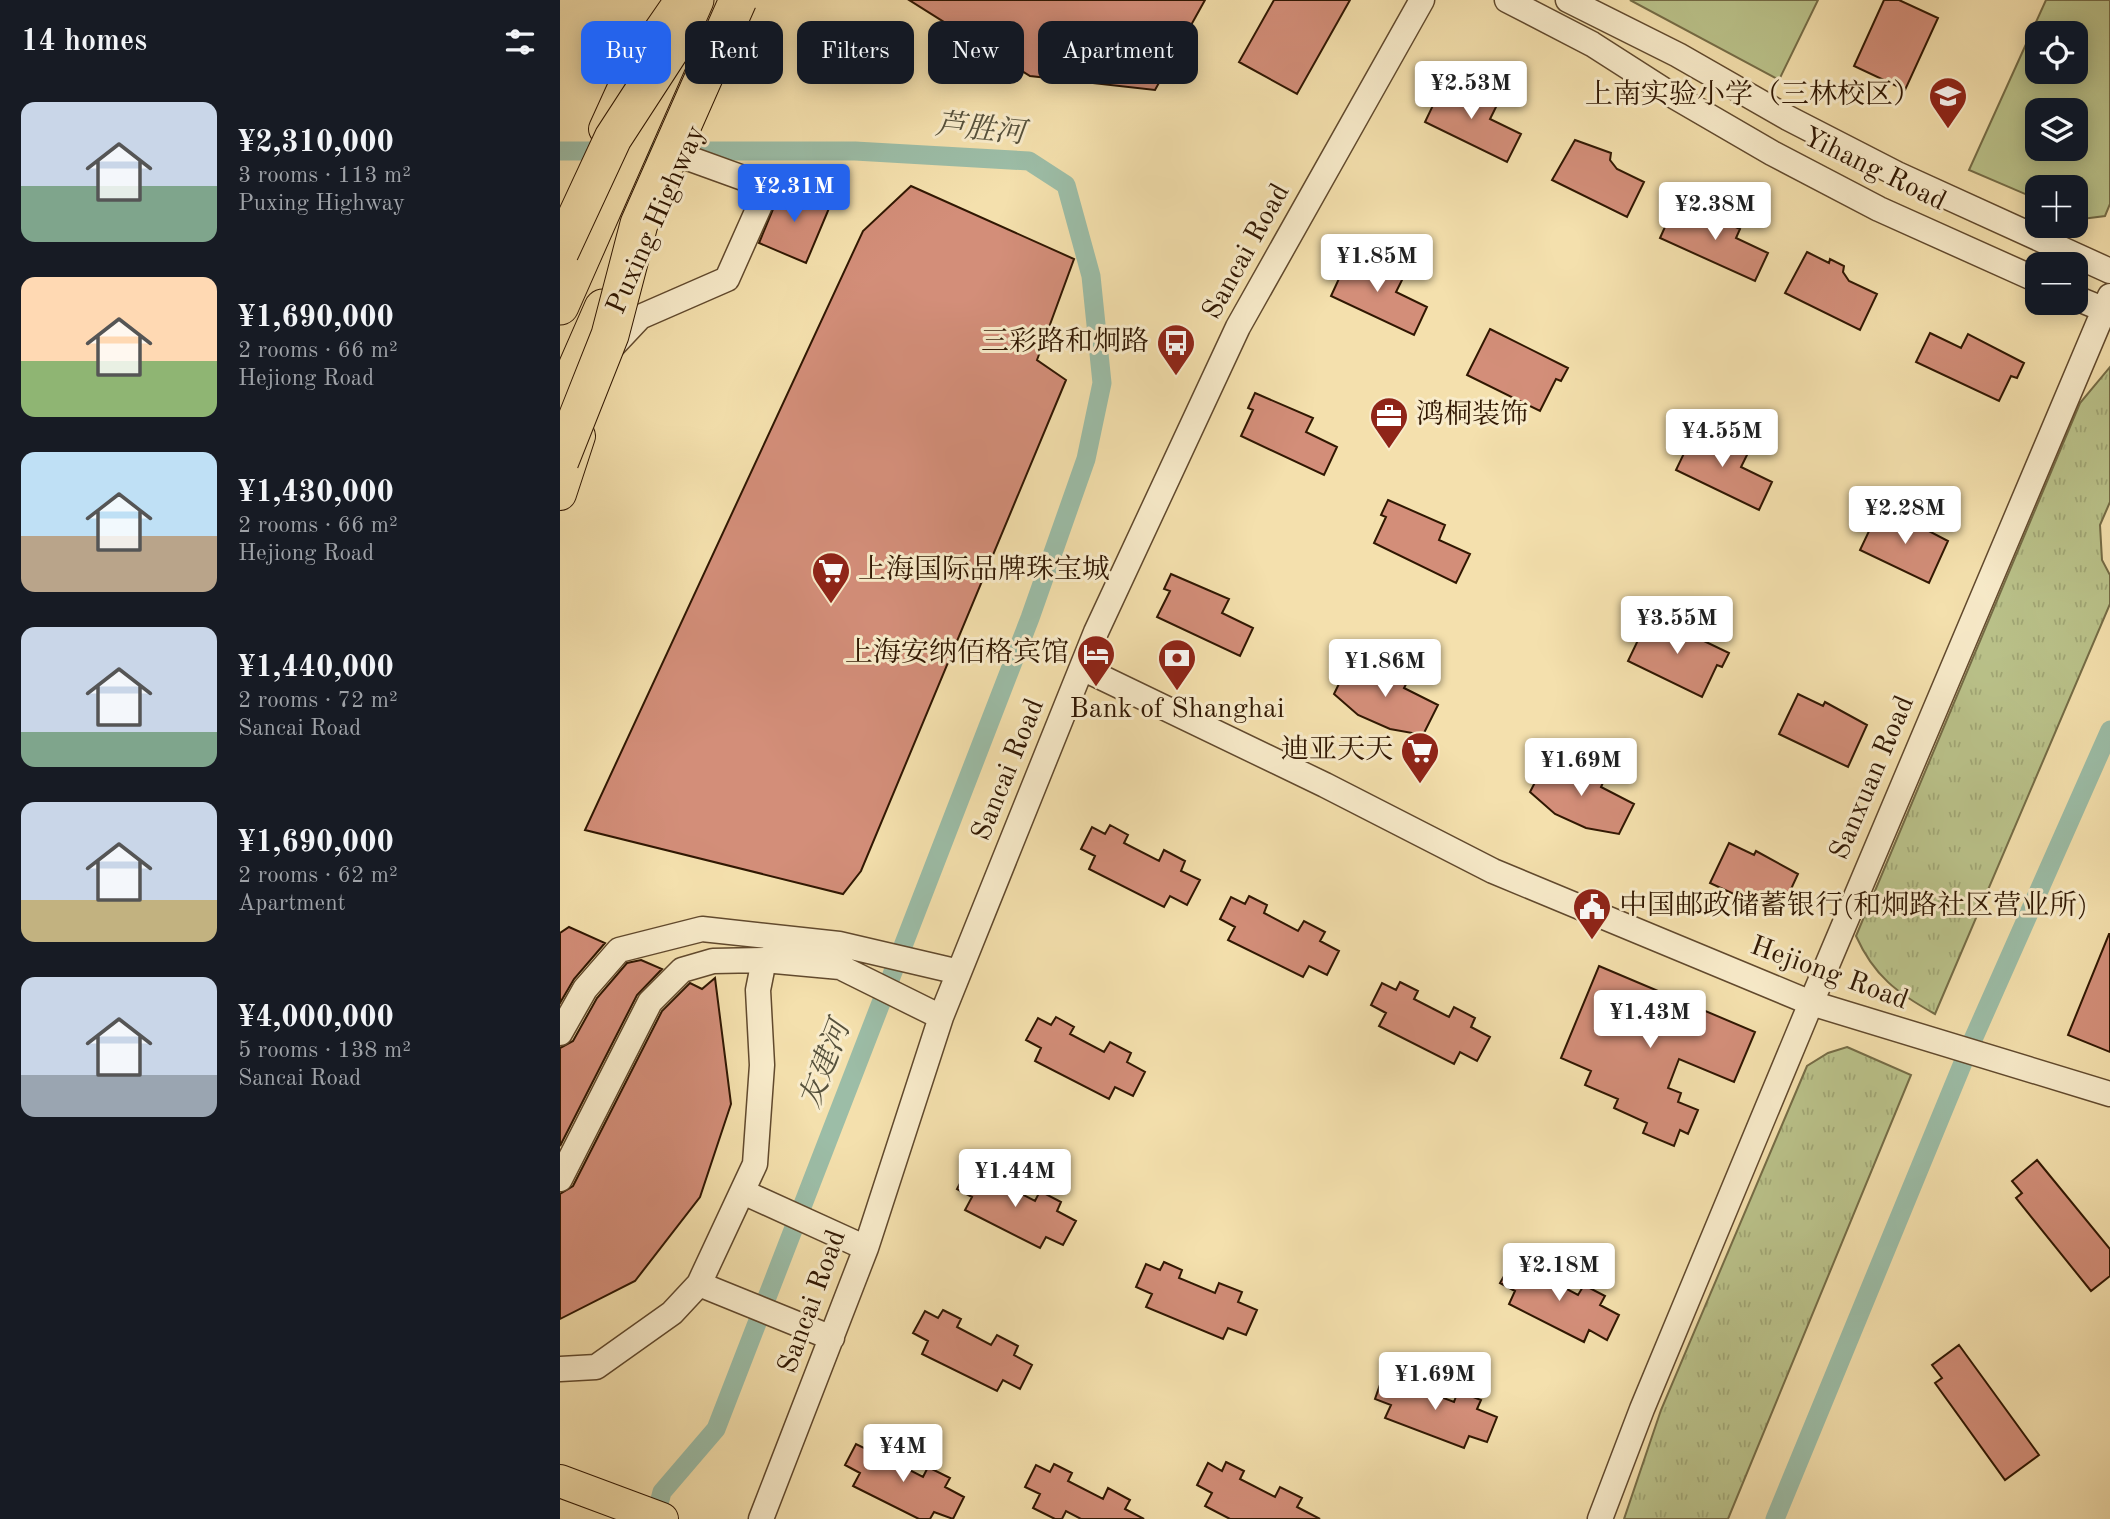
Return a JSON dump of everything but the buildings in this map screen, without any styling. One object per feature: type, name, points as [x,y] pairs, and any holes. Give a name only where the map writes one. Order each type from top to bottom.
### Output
[{"type":"highway","points":[[560,406],[738,0]]},
{"type":"highway","points":[[560,252],[613,138],[683,10]]},
{"type":"highway","points":[[560,306],[683,10]]},
{"type":"highway","points":[[560,461],[610,335],[639,224]]},
{"type":"main road","name":"Puxing Highway","points":[[560,441],[754,0]]},
{"type":"main road","points":[[560,276],[587,191],[622,111],[629,74],[683,10]]},
{"type":"main road","points":[[560,229],[587,191]]},
{"type":"main road","points":[[560,494],[582,424],[590,372]]},
{"type":"main road","points":[[560,1481],[662,1519]]},
{"type":"street","name":"Sancai Road","points":[[761,1519],[866,1248],[941,1017],[1127,561],[1238,327],[1422,0]]},
{"type":"street","name":"Yihang Road","points":[[1507,0],[1592,44],[1667,92],[1784,159],[1879,209],[2025,275]]},
{"type":"street","name":"Yihang Road","points":[[1568,0],[1678,55],[1788,118],[1897,174],[2110,271]]},
{"type":"street","points":[[590,372],[640,317],[727,279],[768,187],[685,157]]},
{"type":"street","points":[[2088,301],[2108,306]]},
{"type":"street","name":"Sanxuan Road","points":[[1600,1519],[1642,1409],[1811,1003],[2108,306]]},
{"type":"street","name":"Hejiong Road","points":[[1082,668],[1325,785],[1493,871],[1811,1003],[2110,1094]]},
{"type":"street","points":[[560,1033],[585,989],[619,950],[702,929],[839,944],[959,972]]},
{"type":"street","points":[[560,1369],[596,1367],[672,1313],[699,1284],[755,1164],[762,1065],[758,990],[764,960]]},
{"type":"street","points":[[560,1180],[650,1002],[682,970],[713,961],[764,960],[840,967],[941,1017]]},
{"type":"street","points":[[743,1192],[866,1248]]},
{"type":"street","points":[[699,1284],[832,1338]]},
{"type":"green space","points":[[1630,0],[1818,0],[1779,80]]},
{"type":"green space","points":[[2046,0],[2110,0],[2110,204],[2105,216],[2088,218],[2088,175],[2025,175],[2025,194],[1969,170],[2025,46],[2025,84],[2088,84],[2088,21],[2036,21]]},
{"type":"green space","points":[[2110,367],[2110,502],[2100,525],[2102,560],[2110,575],[2110,604],[1935,1014],[1909,999],[1888,982],[1871,962],[1856,936],[2080,403]]},
{"type":"green space","points":[[1847,1047],[1911,1075],[1728,1519],[1624,1519],[1661,1410],[1807,1066],[1828,1053]]},
{"type":"waterway","name":"友建河","points":[[560,151],[855,151],[1029,161],[1066,185],[1091,276],[1102,383],[1086,459],[1030,618],[716,1429],[662,1492],[655,1519]]},
{"type":"waterway","points":[[1775,1519],[1967,1053],[2110,730]]},
{"type":"place","name":"上南实验小学（三林校区）","points":[[1948,130]]},
{"type":"place","name":"三彩路和炯路","points":[[1176,377]]},
{"type":"place","name":"鸿桐装饰","points":[[1389,450]]},
{"type":"place","name":"上海国际品牌珠宝城","points":[[831,605]]},
{"type":"place","name":"上海安纳佰格宾馆","points":[[1096,688]]},
{"type":"place","name":"Bank of Shanghai","points":[[1177,692]]},
{"type":"place","name":"迪亚天天","points":[[1420,785]]},
{"type":"place","name":"中国邮政储蓄银行(和炯路社区营业所)","points":[[1592,941]]},
{"type":"water label","name":"芦胜河","points":[[980,130]]}]
